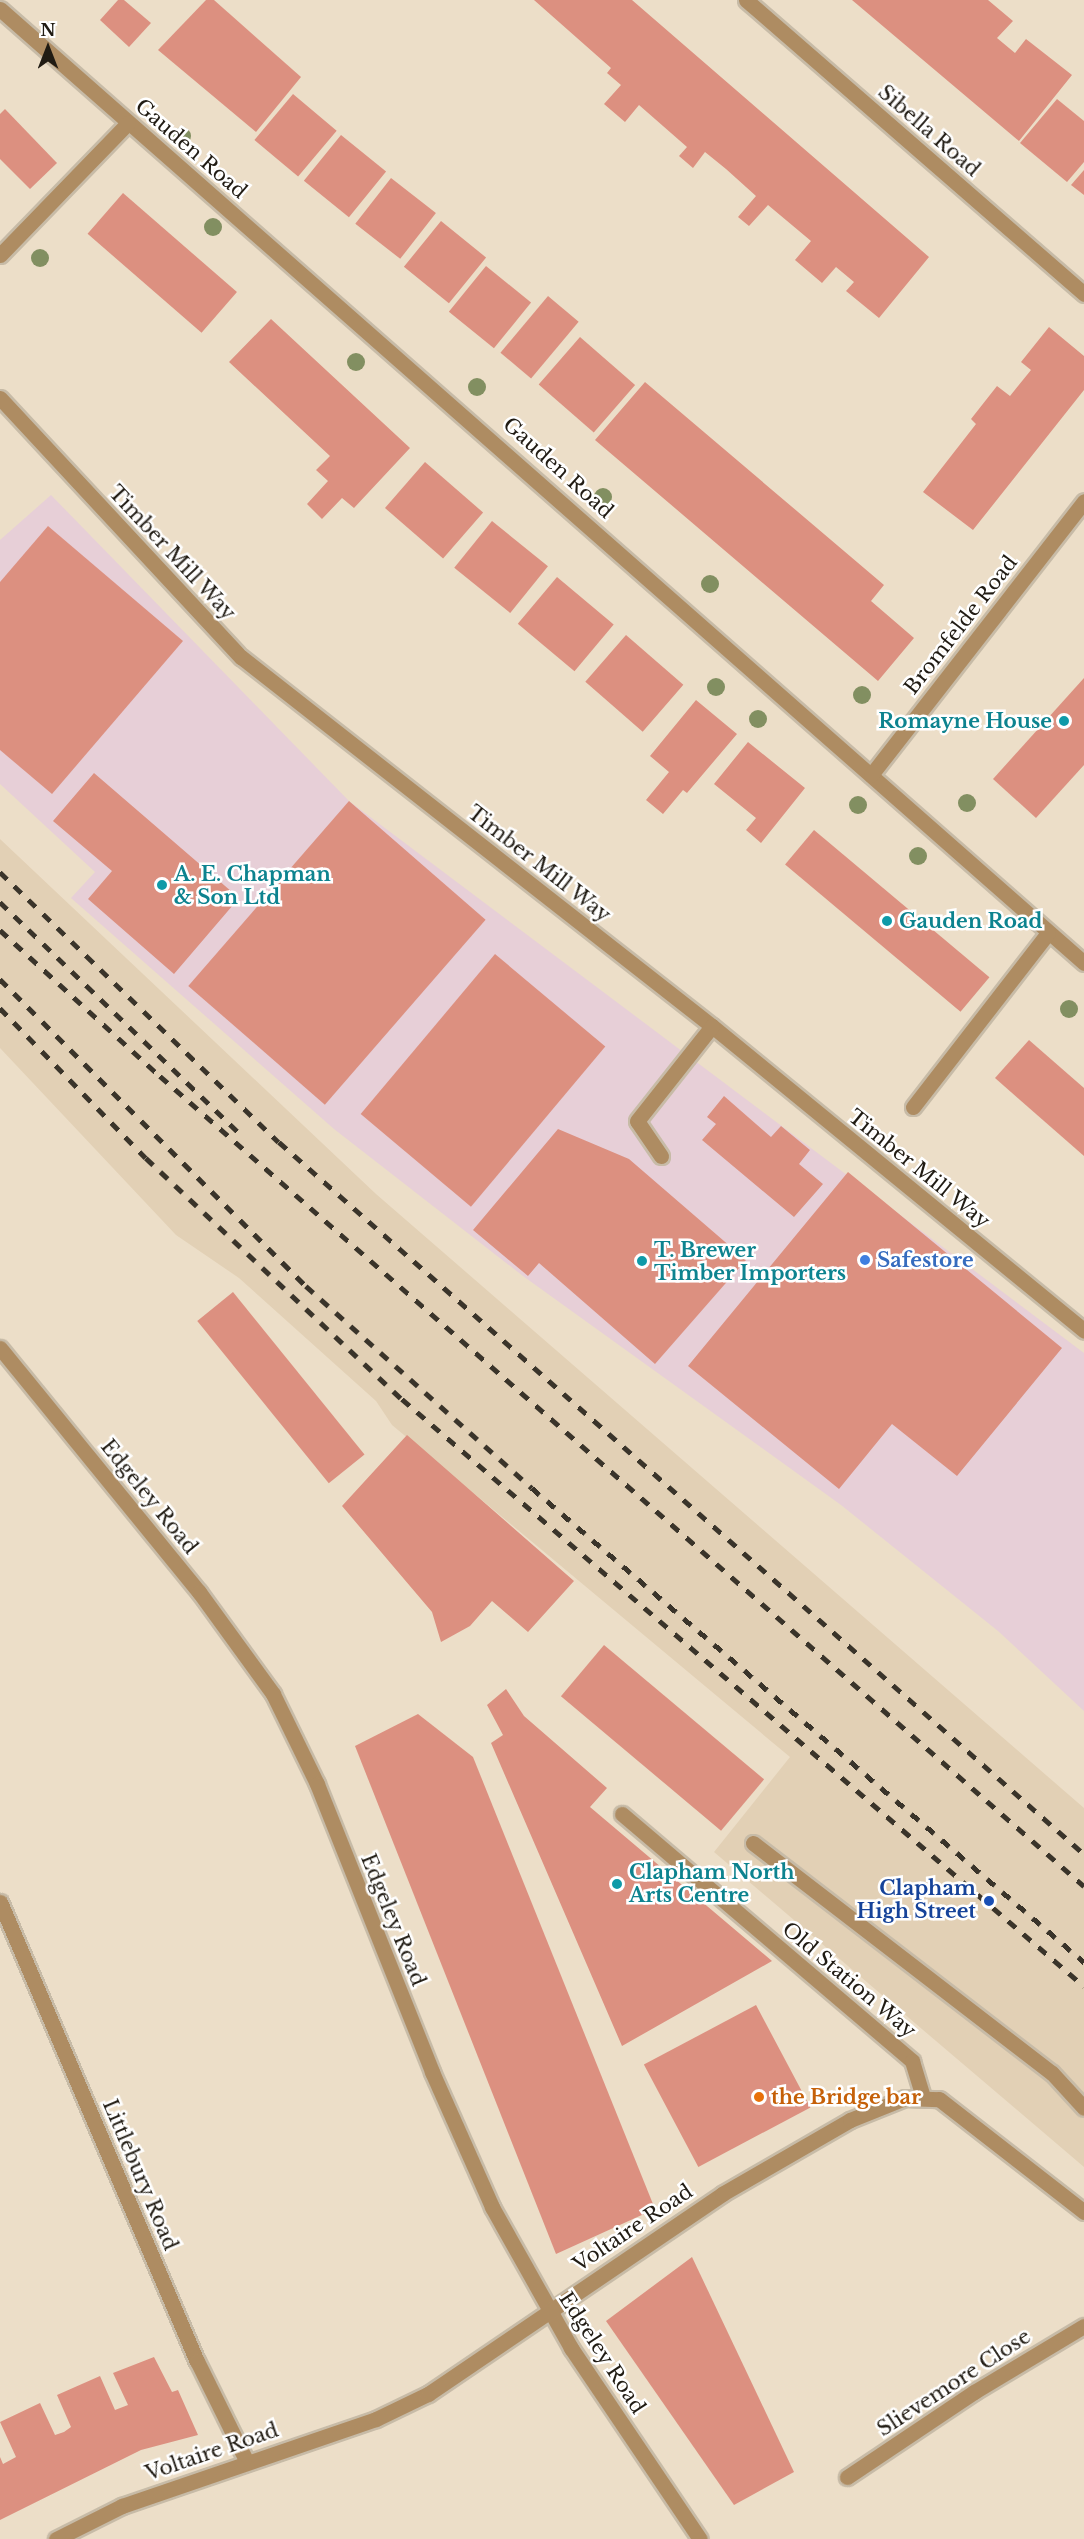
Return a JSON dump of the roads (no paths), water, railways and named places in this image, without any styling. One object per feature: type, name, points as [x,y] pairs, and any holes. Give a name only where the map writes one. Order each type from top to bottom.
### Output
[{"type":"street","name":"Sibella Road","points":[[746,0],[1084,294]]},
{"type":"street","name":"Gauden Road","points":[[0,9],[477,425],[1084,963]]},
{"type":"street","points":[[0,255],[128,123]]},
{"type":"street","name":"Timber Mill Way","points":[[0,398],[241,657],[712,1026],[1084,1330]]},
{"type":"street","name":"Bromfelde Road","points":[[871,775],[1084,501]]},
{"type":"street","points":[[913,1107],[1048,933]]},
{"type":"street","points":[[661,1156],[637,1121],[712,1026]]},
{"type":"street","name":"Edgeley Road","points":[[0,1348],[199,1592],[273,1695],[317,1784],[462,2141],[492,2207],[549,2311],[700,2539]]},
{"type":"street","name":"Old Station Way","points":[[621,1814],[912,2061],[923,2096]]},
{"type":"street","points":[[753,1843],[860,1929],[1052,2073],[1084,2108]]},
{"type":"street","name":"Littlebury Road","points":[[0,1902],[198,2361],[247,2462]]},
{"type":"street","points":[[923,2096],[939,2099],[1084,2212]]},
{"type":"street","name":"Voltaire Road","points":[[56,2539],[122,2506],[376,2419],[428,2394],[642,2245],[752,2177],[850,2120],[905,2098],[923,2096]]},
{"type":"street","name":"Slievemore Close","points":[[847,2477],[974,2392],[1084,2326]]},
{"type":"railway","points":[[0,872],[279,1142],[1084,1854]]},
{"type":"railway","points":[[0,902],[243,1137]]},
{"type":"railway","points":[[0,930],[160,1076],[1084,1886]]},
{"type":"railway","points":[[0,979],[306,1286],[532,1488],[1084,1962]]},
{"type":"railway","points":[[0,1008],[146,1158],[402,1399],[1084,1986]]},
{"type":"place","name":"Romayne House","points":[[1064,721]]},
{"type":"place","name":"A. E. Chapman & Son Ltd","points":[[162,885]]},
{"type":"place","name":"Gauden Road","points":[[887,921]]},
{"type":"place","name":"Safestore","points":[[865,1260]]},
{"type":"place","name":"T. Brewer Timber Importers","points":[[642,1261]]},
{"type":"place","name":"Clapham North Arts Centre","points":[[617,1884]]},
{"type":"place","name":"Clapham High Street","points":[[989,1901]]},
{"type":"place","name":"the Bridge bar","points":[[759,2097]]}]
